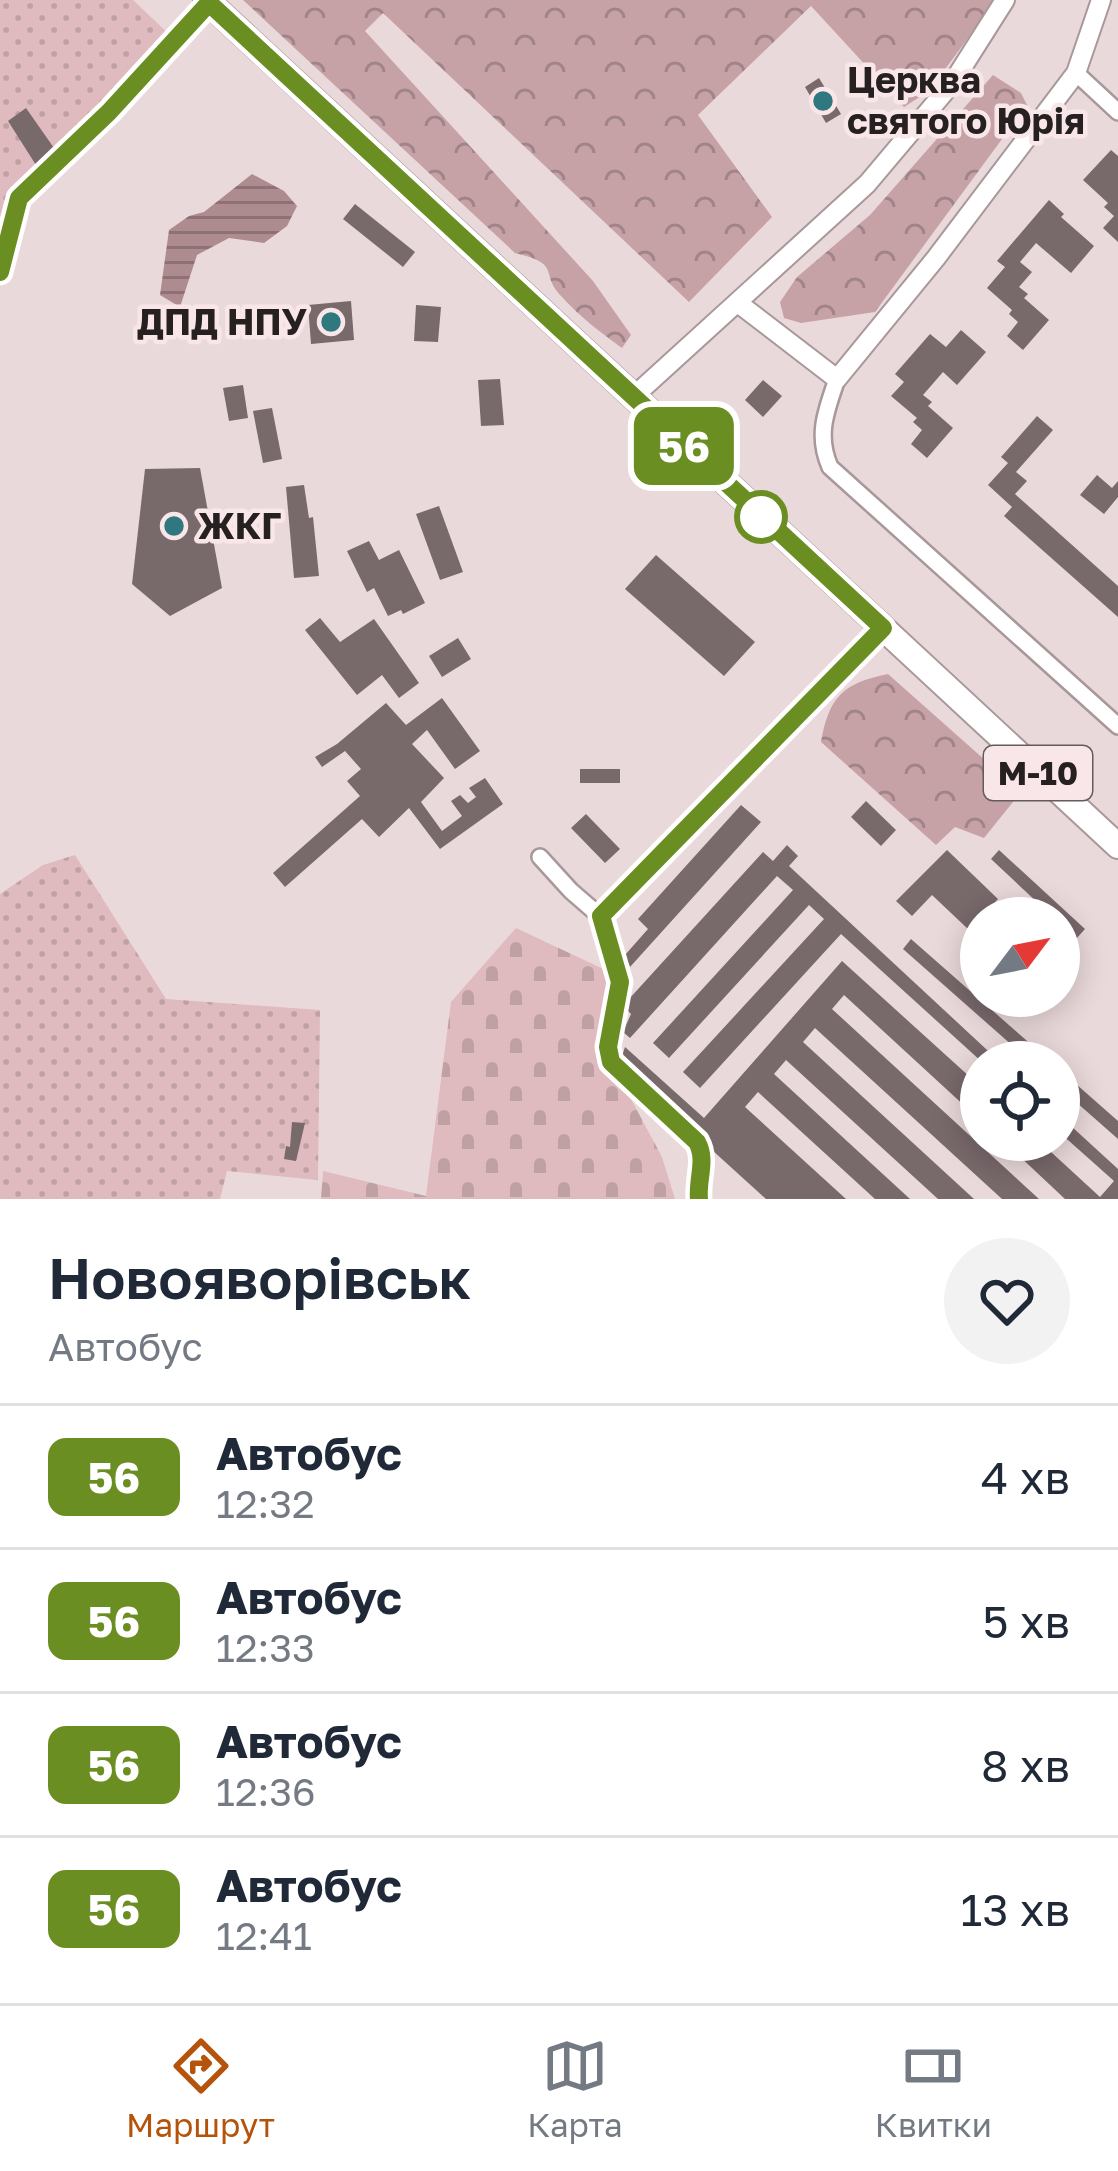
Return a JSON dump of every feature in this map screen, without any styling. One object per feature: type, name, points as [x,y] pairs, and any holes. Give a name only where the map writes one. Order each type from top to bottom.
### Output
[{"type":"highway","name":"М-10","points":[[208,1],[1118,846]]},
{"type":"street","points":[[633,397],[867,184],[912,136],[1005,0]]},
{"type":"street","points":[[1101,0],[1076,73],[928,269],[837,379],[820,446],[830,467],[1118,726]]},
{"type":"street","points":[[0,272],[19,198],[109,112],[208,1]]},
{"type":"street","points":[[1076,73],[1118,112]]},
{"type":"street","points":[[738,303],[837,379]]},
{"type":"street","points":[[601,916],[883,628]]},
{"type":"street","points":[[541,857],[601,916],[620,982],[608,1047],[611,1062],[697,1142],[703,1159],[699,1199]]},
{"type":"green space","points":[[0,0],[133,0],[174,39],[11,206],[0,258]]},
{"type":"green space","points":[[243,0],[996,0],[929,91],[904,107],[811,6],[698,115],[772,217],[689,302],[383,13],[365,31],[593,281],[631,335],[622,348],[561,296],[545,266],[515,253]]},
{"type":"green space","points":[[993,75],[1021,93],[1027,105],[875,312],[801,323],[784,318],[780,302],[797,277],[870,215]]},
{"type":"green space","points":[[888,674],[1021,792],[984,838],[955,827],[936,845],[821,742],[829,714],[841,695],[860,682]]},
{"type":"green space","points":[[75,855],[166,999],[320,1010],[318,1180],[227,1171],[220,1199],[0,1199],[0,894],[43,865]]},
{"type":"green space","points":[[516,928],[616,975],[605,1037],[624,1086],[662,1157],[675,1199],[321,1199],[323,1171],[426,1196],[451,1002]]},
{"type":"shaded area","points":[[252,174],[284,191],[297,206],[287,226],[264,243],[229,238],[197,255],[180,307],[160,295],[169,230],[204,212]]},
{"type":"building","name":"Церква святого Юрія","points":[[819,78],[841,114],[826,123],[805,87]]},
{"type":"building","points":[[26,108],[54,148],[36,165],[8,121]]},
{"type":"building","points":[[1111,150],[1118,156],[1118,242],[1103,228],[1114,216],[1104,207],[1108,203],[1083,180]]},
{"type":"building","points":[[1049,200],[1094,246],[1071,273],[1036,243],[1020,262],[1032,272],[1019,287],[1028,294],[1024,298],[1049,320],[1023,350],[1007,336],[1018,322],[1009,314],[1012,310],[987,288],[1005,267],[997,261]]},
{"type":"building","points":[[355,204],[415,252],[403,267],[343,219]]},
{"type":"building","name":"ДПД НПУ","points":[[351,301],[354,340],[311,344],[308,305]]},
{"type":"building","points":[[416,305],[441,307],[438,342],[414,341]]},
{"type":"building","points":[[961,330],[986,352],[957,385],[943,372],[923,395],[932,402],[928,406],[953,428],[927,458],[911,444],[922,430],[913,422],[917,418],[891,396],[904,382],[895,374],[930,334],[946,347]]},
{"type":"building","points":[[500,379],[504,425],[481,426],[478,380]]},
{"type":"building","points":[[763,380],[782,396],[763,417],[745,400]]},
{"type":"building","points":[[243,385],[248,418],[229,421],[223,388]]},
{"type":"building","points":[[272,408],[282,459],[263,463],[253,411]]},
{"type":"building","points":[[1037,416],[1053,430],[1016,472],[1027,481],[1015,494],[1118,586],[1118,617],[1004,516],[1012,507],[988,485],[1008,463],[1001,457]]},
{"type":"building","name":"ЖКГ","points":[[200,468],[222,588],[170,616],[132,584],[145,469]]},
{"type":"building","points":[[1097,475],[1112,488],[1118,481],[1118,497],[1104,514],[1080,495]]},
{"type":"building","points":[[304,485],[309,518],[313,517],[319,576],[294,578],[286,487]]},
{"type":"building","points":[[439,506],[463,572],[440,580],[416,514]]},
{"type":"building","points":[[369,541],[379,560],[399,550],[425,603],[388,616],[374,588],[367,592],[347,551]]},
{"type":"building","points":[[656,555],[755,642],[724,676],[625,589]]},
{"type":"building","points":[[320,618],[340,642],[374,619],[419,683],[399,698],[382,675],[357,695],[305,630]]},
{"type":"building","points":[[458,638],[471,659],[442,677],[429,656]]},
{"type":"building","points":[[442,698],[480,751],[455,769],[427,730],[412,744],[444,778],[421,802],[442,831],[462,816],[451,801],[460,795],[468,803],[476,797],[469,788],[485,778],[503,804],[440,849],[409,808],[379,837],[362,819],[285,887],[273,873],[360,796],[347,781],[361,769],[345,751],[322,767],[315,757],[386,703],[406,725]]},
{"type":"building","points":[[580,769],[620,769],[620,783],[580,783]]},
{"type":"building","points":[[866,801],[896,830],[881,846],[851,817]]},
{"type":"building","points":[[741,805],[761,822],[630,967],[625,955],[648,929],[638,919]]},
{"type":"building","points":[[586,814],[620,849],[605,863],[571,828]]},
{"type":"building","points":[[787,845],[798,856],[789,866],[977,1041],[960,1042],[841,934],[700,1088],[683,1072],[824,919],[809,905],[669,1058],[653,1043],[793,890],[777,876],[630,1038],[623,1032],[631,1014],[629,999],[763,852],[773,861]]},
{"type":"building","points":[[947,850],[996,897],[960,897],[960,921],[932,895],[912,916],[896,901]]},
{"type":"building","points":[[999,850],[1050,897],[1032,897],[991,859]]},
{"type":"building","points":[[911,939],[960,982],[960,999],[903,949]]},
{"type":"building","points":[[842,961],[960,1068],[960,1102],[844,995],[832,1009],[960,1126],[960,1161],[815,1028],[803,1042],[974,1199],[938,1199],[786,1060],[774,1074],[910,1199],[875,1199],[758,1092],[745,1107],[846,1199],[766,1199],[712,1150],[705,1133],[622,1056],[625,1047],[704,1118]]},
{"type":"building","points":[[980,1017],[1000,1017],[1027,1041],[1007,1041]]},
{"type":"building","points":[[1080,1088],[1118,1121],[1118,1139],[1080,1106]]},
{"type":"building","points":[[292,1122],[305,1123],[296,1161],[284,1159]]},
{"type":"building","points":[[1080,1134],[1118,1169],[1118,1199],[1065,1199],[1024,1161],[1061,1161],[1100,1197],[1114,1181],[1080,1151]]},
{"type":"building","points":[[960,1161],[998,1161],[1039,1199],[1002,1199]]},
{"type":"bus line","name":"56","points":[[0,272],[19,198],[109,112],[209,3],[883,628],[601,916],[620,982],[608,1047],[611,1062],[697,1142],[703,1159],[699,1199]]},
{"type":"place","name":"Церква святого Юрія","points":[[823,101]]},
{"type":"place","name":"ДПД НПУ","points":[[331,322]]},
{"type":"place","name":"ЖКГ","points":[[174,526]]}]
